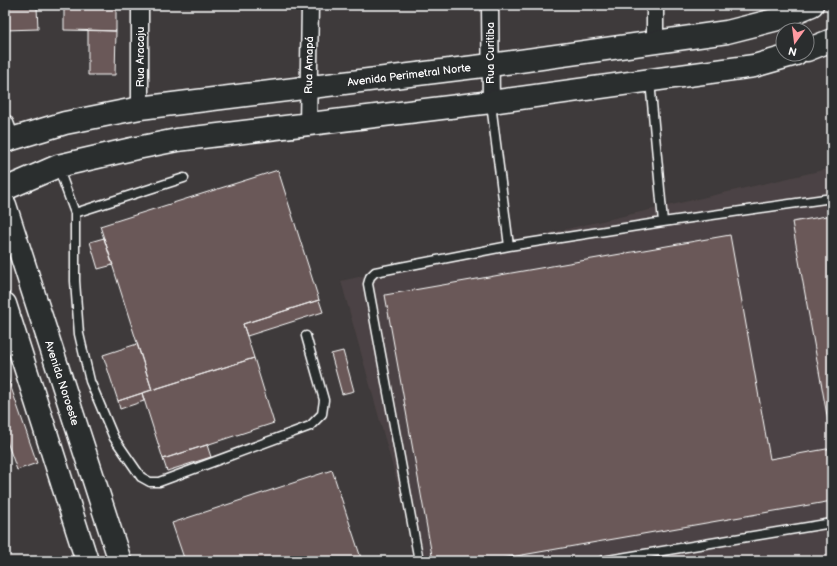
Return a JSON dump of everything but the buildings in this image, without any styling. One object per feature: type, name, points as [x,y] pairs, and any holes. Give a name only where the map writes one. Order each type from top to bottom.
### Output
[{"type":"main road","name":"Avenida Perimetral Norte","points":[[7,134],[140,108],[490,65],[727,32],[778,19],[812,5]]},
{"type":"main road","points":[[815,47],[832,40]]},
{"type":"main road","points":[[5,189],[58,166],[177,140],[491,102],[754,66],[775,60]]},
{"type":"main road","name":"Avenida Noroeste","points":[[5,205],[120,561]]},
{"type":"main road","points":[[5,304],[87,561]]},
{"type":"street","name":"Rua Aracaju","points":[[140,5],[140,108]]},
{"type":"street","name":"Rua Amapá","points":[[308,124],[310,5]]},
{"type":"street","name":"Rua Curitiba","points":[[490,5],[491,102]]},
{"type":"street","points":[[655,42],[656,5]]},
{"type":"lane","points":[[650,80],[663,222]]},
{"type":"lane","points":[[491,102],[509,246]]},
{"type":"lane","points":[[58,166],[75,213],[76,281],[79,334],[90,381],[114,438],[141,477],[150,482],[159,482],[310,426],[322,414],[324,400],[306,336]]},
{"type":"lane","points":[[75,213],[184,178]]},
{"type":"lane","points":[[419,561],[368,284],[370,277],[375,272],[509,246],[832,198]]},
{"type":"lane","points":[[602,561],[832,523]]},
{"type":"shaded area","points":[[832,168],[832,561],[419,561],[341,281]]}]
